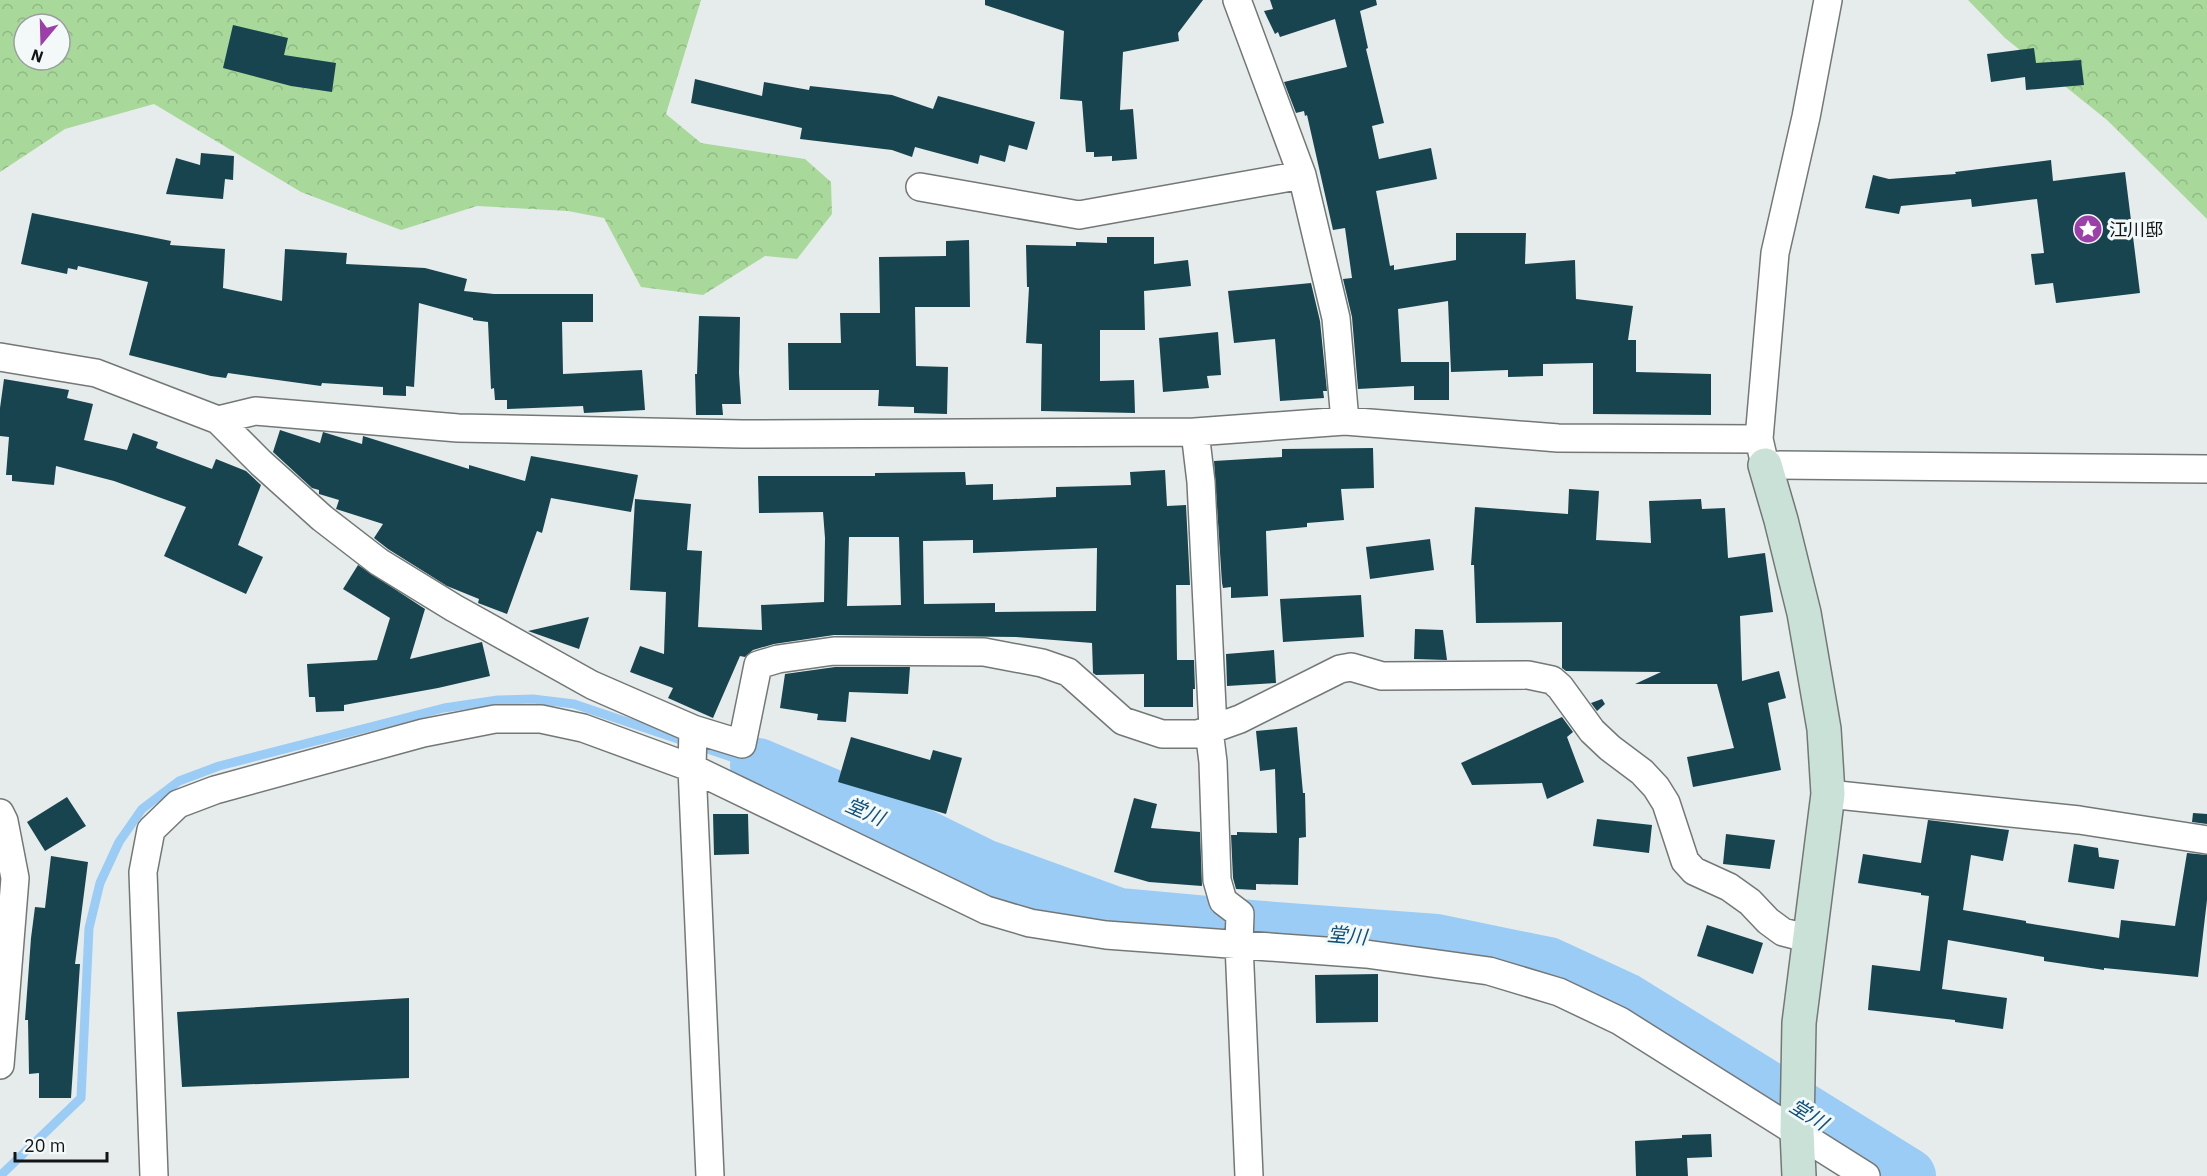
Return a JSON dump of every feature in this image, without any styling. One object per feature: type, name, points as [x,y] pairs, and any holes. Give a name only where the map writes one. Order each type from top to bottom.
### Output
[{"type":"street","points":[[1237,0],[1302,175],[1336,318],[1345,422]]},
{"type":"street","points":[[1799,1176],[1797,1131],[1799,1023],[1828,794],[1824,729],[1804,613],[1762,452],[1775,253],[1806,117],[1827,0]]},
{"type":"street","points":[[920,188],[1079,215],[1302,175]]},
{"type":"street","points":[[0,357],[96,373],[218,420],[261,463],[322,518],[379,562],[454,608],[592,685],[692,748],[986,910],[1030,923],[1106,935],[1239,933],[1489,972],[1559,992],[1620,1021],[1866,1176]]},
{"type":"street","points":[[218,420],[255,411],[470,428],[742,434],[1195,432],[1345,422],[1762,452],[2207,469]]},
{"type":"street","points":[[1195,432],[1201,482],[1217,880],[1223,901],[1240,914],[1249,1176]]},
{"type":"street","points":[[154,1176],[143,872],[151,830],[178,804],[215,789],[423,733],[495,719],[541,719],[692,748],[742,744],[758,665],[778,659],[834,651],[984,652],[1042,663],[1068,672],[1123,721],[1162,734],[1198,734],[1240,718],[1340,669],[1351,667],[1382,676],[1528,675],[1552,680],[1560,687],[1592,730],[1656,786],[1666,803],[1685,861],[1694,871],[1736,892],[1783,932],[1810,939]]},
{"type":"street","points":[[692,748],[710,1176]]},
{"type":"street","points":[[1828,794],[2079,820],[2207,840]]},
{"type":"street","points":[[0,813],[4,821],[15,878],[0,1065]]},
{"type":"green space","points":[[0,0],[701,0],[666,114],[701,143],[805,159],[831,182],[832,214],[797,259],[765,256],[703,295],[641,287],[604,218],[568,211],[477,206],[401,230],[301,192],[154,104],[65,129],[0,172]]},
{"type":"green space","points":[[1968,0],[2207,0],[2207,219],[2107,120],[2005,38]]},
{"type":"building","points":[[985,0],[1203,0],[1178,33],[1179,41],[1123,52],[1120,110],[1133,109],[1137,159],[1112,161],[1112,156],[1094,157],[1094,152],[1086,152],[1082,101],[1060,99],[1064,31],[985,5]]},
{"type":"building","points":[[1270,0],[1376,0],[1377,5],[1360,11],[1368,48],[1366,49],[1384,123],[1372,126],[1379,159],[1431,148],[1437,179],[1376,191],[1390,266],[1394,265],[1394,270],[1456,260],[1456,233],[1526,233],[1525,264],[1575,260],[1576,299],[1633,306],[1628,340],[1636,340],[1636,372],[1711,374],[1711,415],[1593,414],[1593,363],[1543,364],[1543,376],[1508,377],[1508,370],[1451,372],[1448,301],[1398,309],[1401,362],[1449,362],[1449,400],[1414,400],[1414,386],[1358,389],[1352,317],[1343,279],[1352,278],[1345,228],[1333,230],[1307,115],[1305,116],[1304,111],[1296,113],[1284,82],[1347,67],[1335,19],[1280,37],[1278,32],[1275,34],[1264,11],[1273,9]]},
{"type":"building","points":[[233,25],[288,38],[284,55],[336,63],[332,92],[291,86],[223,68]]},
{"type":"building","points":[[2034,48],[2036,63],[2081,60],[2084,85],[2026,90],[2025,77],[1991,82],[1987,54]]},
{"type":"building","points":[[695,79],[762,96],[764,82],[809,90],[810,86],[892,95],[933,109],[938,96],[1035,122],[1027,150],[1009,145],[1005,162],[980,155],[978,164],[915,147],[912,157],[892,150],[800,139],[802,128],[691,103]]},
{"type":"building","points":[[201,153],[234,156],[233,180],[225,179],[223,199],[166,194],[176,158],[200,165]]},
{"type":"building","points":[[2051,160],[2053,181],[2125,172],[2140,293],[2056,303],[2053,283],[2035,285],[2031,254],[2044,253],[2037,199],[1972,207],[1971,199],[1901,206],[1899,214],[1865,208],[1873,175],[1889,179],[1956,174],[1955,172]]},
{"type":"building","points":[[32,213],[171,241],[170,245],[225,249],[223,288],[282,301],[285,249],[347,253],[346,264],[425,268],[467,279],[464,291],[494,294],[593,294],[593,322],[562,322],[563,374],[642,370],[645,410],[584,413],[583,406],[507,409],[507,400],[495,400],[494,388],[491,389],[488,322],[473,320],[473,318],[419,303],[414,387],[406,386],[406,396],[383,395],[383,387],[322,383],[321,386],[228,373],[226,378],[211,376],[129,355],[148,282],[78,266],[77,270],[68,268],[67,274],[21,264]]},
{"type":"building","points":[[1107,237],[1154,237],[1154,264],[1188,260],[1191,286],[1144,291],[1145,330],[1100,330],[1100,381],[1134,380],[1135,413],[1041,411],[1042,344],[1026,343],[1029,287],[1027,287],[1026,245],[1076,246],[1076,242],[1107,243]]},
{"type":"building","points":[[969,240],[970,307],[915,307],[916,366],[948,367],[947,414],[914,413],[914,407],[878,406],[879,390],[789,390],[788,343],[841,343],[840,313],[880,313],[879,257],[946,256],[946,241]]},
{"type":"building","points":[[1311,283],[1320,321],[1327,391],[1323,391],[1324,398],[1280,401],[1275,339],[1234,343],[1228,291]]},
{"type":"building","points":[[699,316],[740,317],[741,404],[722,404],[723,415],[696,415],[695,374],[697,374]]},
{"type":"building","points":[[1218,332],[1221,375],[1207,376],[1209,388],[1163,392],[1159,338]]},
{"type":"building","points":[[4,379],[69,390],[67,398],[93,404],[84,440],[127,450],[133,433],[158,442],[156,448],[212,469],[216,459],[246,471],[261,485],[238,545],[263,557],[246,594],[164,556],[186,507],[114,481],[56,466],[54,485],[12,481],[12,475],[6,475],[9,437],[0,436],[0,408]]},
{"type":"building","points":[[280,430],[320,443],[323,432],[362,444],[363,436],[469,469],[469,465],[525,481],[531,456],[638,475],[631,512],[551,498],[542,533],[537,531],[507,614],[478,603],[479,599],[447,586],[388,549],[374,538],[383,524],[336,509],[339,500],[319,494],[319,490],[312,488],[273,452]]},
{"type":"building","points":[[1373,448],[1374,488],[1341,489],[1344,520],[1307,523],[1307,527],[1266,531],[1268,596],[1231,598],[1231,587],[1223,588],[1222,583],[1214,461],[1282,457],[1282,449]]},
{"type":"building","points":[[1165,470],[1167,506],[1186,505],[1190,585],[1176,585],[1177,660],[1194,660],[1193,707],[1144,707],[1144,674],[1096,675],[1093,673],[1092,643],[1016,637],[834,635],[774,644],[753,650],[745,657],[740,656],[713,718],[668,698],[673,688],[630,672],[640,646],[664,654],[666,592],[630,590],[635,499],[691,504],[687,550],[702,551],[698,627],[762,630],[761,605],[824,602],[825,538],[823,512],[759,513],[758,476],[875,476],[875,473],[965,472],[966,485],[993,484],[993,500],[1056,497],[1056,487],[1131,485],[1130,472]],"holes":[[[849,537],[899,537],[901,605],[847,606]],[[973,540],[973,553],[1097,548],[1096,611],[995,612],[995,603],[924,604],[923,541]]]},
{"type":"building","points":[[1569,489],[1599,491],[1596,540],[1651,543],[1649,501],[1701,499],[1702,509],[1725,508],[1728,558],[1765,553],[1773,612],[1740,616],[1742,681],[1779,671],[1786,698],[1768,703],[1781,770],[1693,787],[1687,757],[1734,748],[1717,684],[1635,684],[1661,672],[1566,671],[1562,668],[1562,622],[1476,623],[1474,565],[1471,565],[1475,507],[1568,514]]},
{"type":"building","points":[[1430,539],[1434,570],[1370,579],[1366,547]]},
{"type":"building","points":[[358,565],[425,609],[410,659],[482,642],[490,676],[344,705],[344,711],[316,712],[315,697],[309,697],[307,664],[377,660],[390,618],[343,589]]},
{"type":"building","points":[[1361,595],[1364,637],[1283,642],[1280,599]]},
{"type":"building","points":[[589,617],[579,649],[528,631]]},
{"type":"building","points":[[1415,629],[1443,630],[1447,660],[1414,659]]},
{"type":"building","points":[[1274,650],[1276,683],[1227,686],[1226,654]]},
{"type":"building","points":[[835,667],[910,667],[908,694],[849,692],[846,722],[817,720],[818,714],[780,708],[785,674]]},
{"type":"building","points":[[1602,699],[1605,704],[1597,711],[1591,703]]},
{"type":"building","points":[[1562,717],[1573,732],[1567,737],[1584,782],[1547,799],[1542,783],[1472,785],[1461,763]]},
{"type":"building","points":[[1297,727],[1303,793],[1305,793],[1306,837],[1299,838],[1298,885],[1256,884],[1256,890],[1236,889],[1233,878],[1231,835],[1237,835],[1237,832],[1277,833],[1275,769],[1260,771],[1256,731]]},
{"type":"building","points":[[851,737],[930,760],[933,750],[962,758],[946,814],[838,782]]},
{"type":"building","points":[[67,797],[86,826],[45,851],[27,822]]},
{"type":"building","points":[[1134,798],[1157,804],[1151,828],[1200,832],[1202,886],[1149,882],[1114,872]]},
{"type":"building","points":[[2193,813],[2207,814],[2207,824],[2192,822]]},
{"type":"building","points":[[713,814],[748,814],[749,854],[714,855]]},
{"type":"building","points":[[1597,819],[1652,825],[1649,853],[1593,846]]},
{"type":"building","points":[[1928,820],[2009,830],[2003,861],[1971,855],[1963,910],[2119,938],[2121,920],[2175,926],[2187,853],[2207,855],[2207,900],[2198,977],[2104,968],[2104,970],[2044,961],[2044,957],[1948,940],[1942,989],[2007,998],[2003,1029],[1955,1022],[1955,1020],[1868,1010],[1872,965],[1920,971],[1929,896],[1858,883],[1863,854],[1921,863]]},
{"type":"building","points":[[1726,834],[1775,840],[1770,869],[1723,864]]},
{"type":"building","points":[[2074,844],[2098,848],[2099,857],[2119,860],[2114,889],[2068,882]]},
{"type":"building","points":[[51,856],[88,862],[75,964],[80,964],[71,1098],[39,1098],[39,1073],[29,1074],[28,1020],[25,1020],[31,938],[35,907],[45,908]]},
{"type":"building","points":[[1707,925],[1763,943],[1753,974],[1697,956]]},
{"type":"building","points":[[1378,974],[1378,1022],[1316,1023],[1315,975]]},
{"type":"building","points":[[409,998],[409,1078],[182,1087],[177,1012]]},
{"type":"building","points":[[1711,1134],[1712,1157],[1687,1158],[1688,1176],[1636,1176],[1635,1141]]},
{"type":"waterway","points":[[0,1176],[81,1098],[89,928],[100,883],[119,842],[142,809],[179,781],[219,766],[444,708],[498,700],[533,699],[574,704],[758,766]]},
{"type":"waterway","name":"堂川","points":[[758,766],[907,829],[984,867],[1119,916],[1436,942],[1548,965],[1626,1001],[1908,1176]]},
{"type":"place","name":"江川邸","points":[[2088,229]]}]
